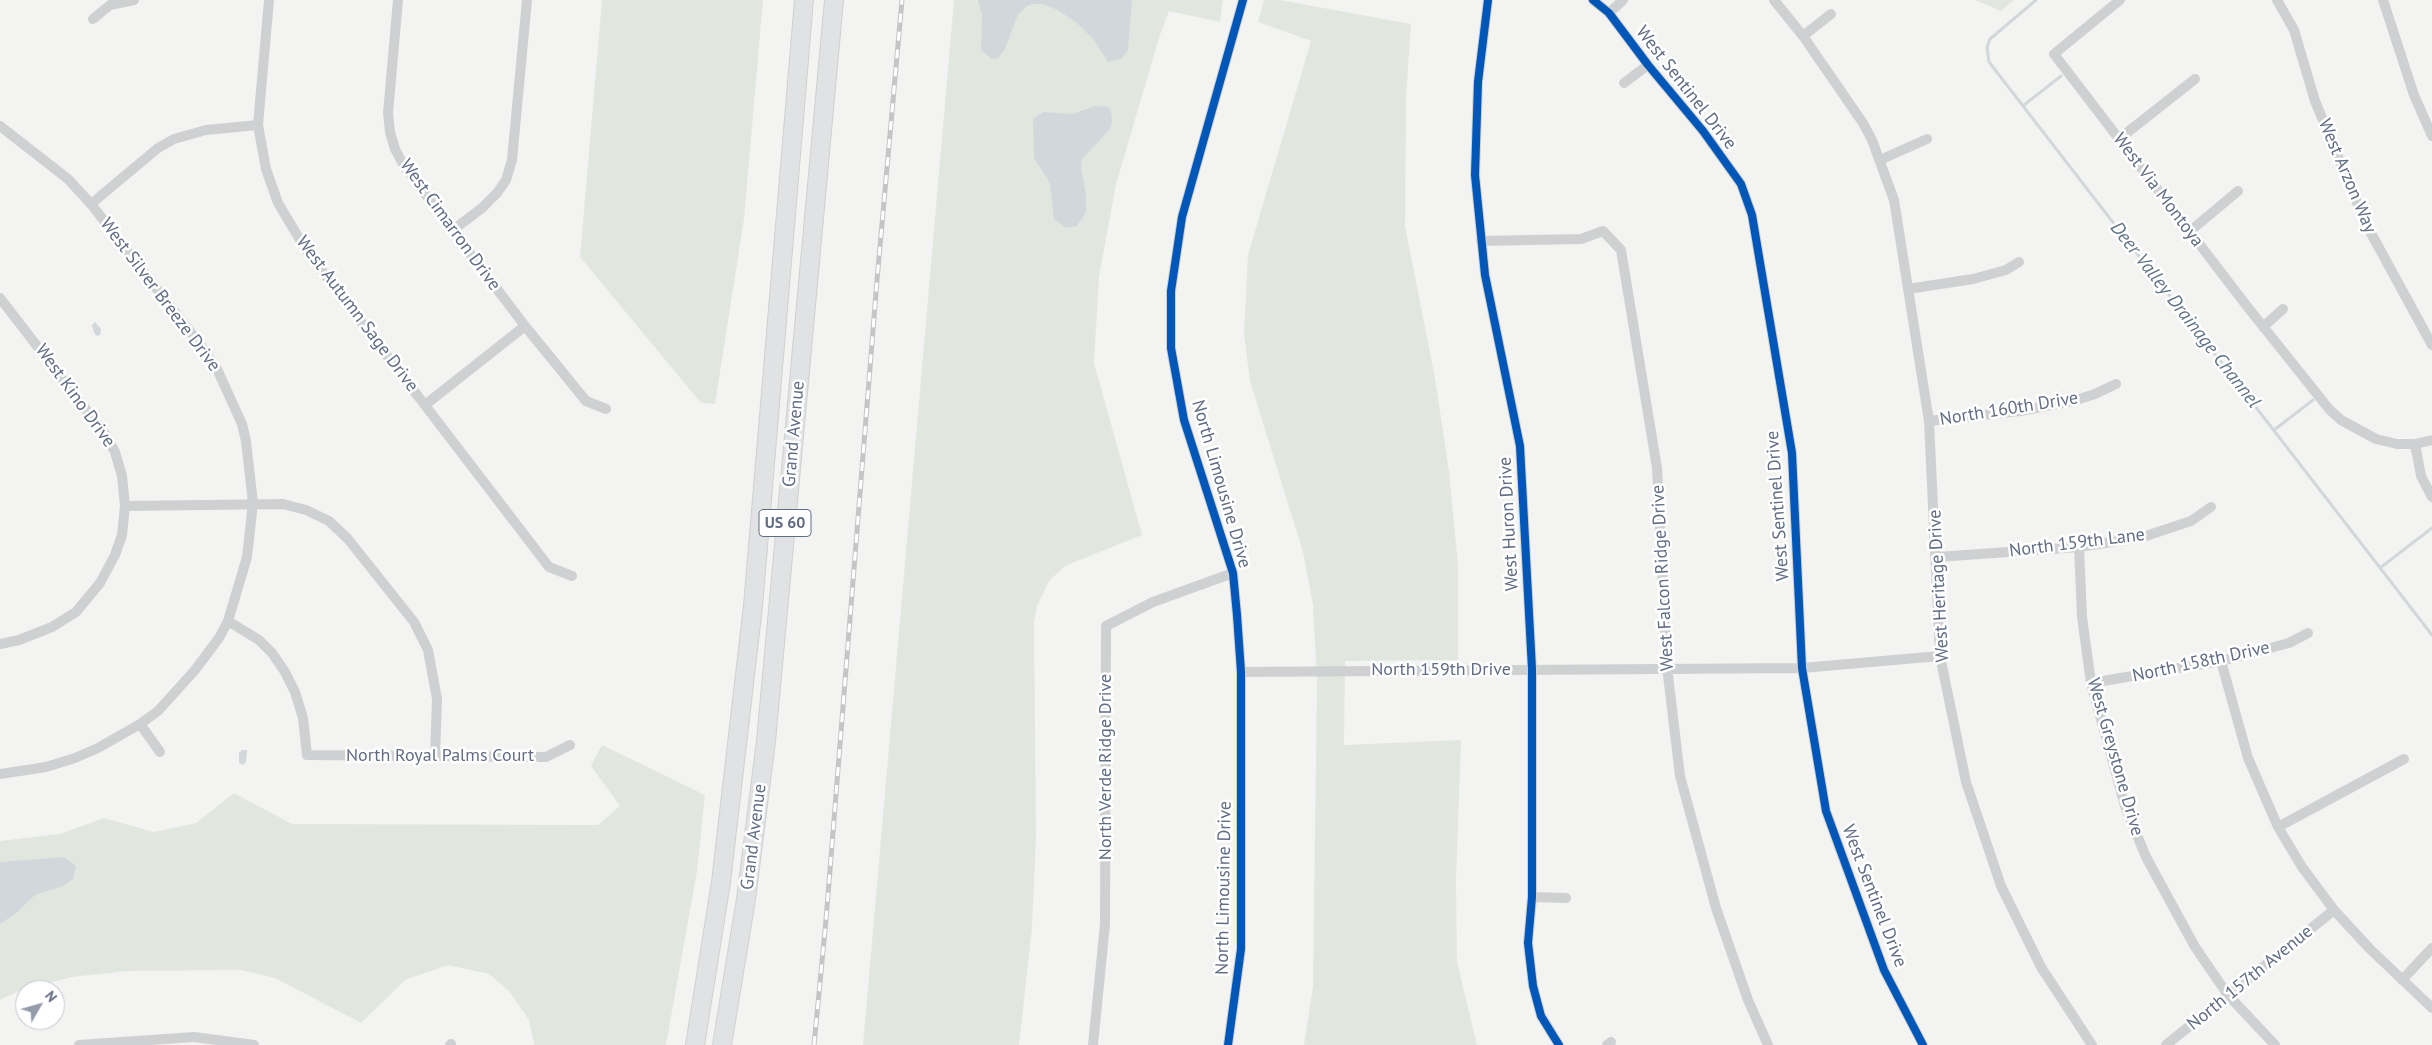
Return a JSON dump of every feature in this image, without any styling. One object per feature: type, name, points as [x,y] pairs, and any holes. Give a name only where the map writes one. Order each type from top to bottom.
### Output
[{"type":"highway","name":"Grand Avenue","points":[[695,1045],[721,882],[753,606],[804,0]]},
{"type":"highway","name":"Grand Avenue","points":[[722,1045],[745,909],[766,741],[834,0]]},
{"type":"street","points":[[93,19],[110,5],[134,0]]},
{"type":"street","name":"West Autumn Sage Drive","points":[[269,0],[258,124],[266,169],[278,203],[294,231],[549,567],[572,576]]},
{"type":"street","name":"West Cimarron Drive","points":[[398,0],[388,113],[390,132],[395,149],[404,166],[525,326],[586,401],[606,409]]},
{"type":"street","points":[[454,230],[482,208],[506,180],[512,160],[527,0]]},
{"type":"street","name":"North Limousine Drive","points":[[1228,1045],[1241,949],[1241,672],[1233,573],[1184,420],[1171,348],[1171,291],[1182,217],[1243,0]]},
{"type":"street","name":"West Huron Drive","points":[[1488,0],[1478,82],[1476,175],[1485,275],[1520,446],[1532,669],[1532,897],[1528,943],[1533,986],[1541,1016],[1559,1045]]},
{"type":"street","name":"West Sentinel Drive","points":[[1594,0],[1609,13],[1648,65],[1703,131],[1740,184],[1752,215],[1792,453],[1802,668],[1826,810],[1884,970],[1923,1045]]},
{"type":"street","points":[[1609,13],[1623,0]]},
{"type":"street","name":"West Heritage Drive","points":[[1774,0],[1803,36],[1863,123],[1880,160],[1894,200],[1929,421],[1937,557],[1940,656],[1966,782],[2001,886],[2041,966],[2092,1045]]},
{"type":"street","name":"West Via Montoya","points":[[2120,0],[2054,54],[2317,396],[2341,420],[2376,438],[2397,444],[2415,444],[2432,440]]},
{"type":"street","name":"West Arzon Way","points":[[2278,0],[2294,30],[2315,101],[2366,224],[2432,345]]},
{"type":"street","points":[[2383,0],[2414,95],[2432,136]]},
{"type":"street","points":[[1803,36],[1831,14]]},
{"type":"street","name":"West Sentinel Drive","points":[[1624,84],[1648,65]]},
{"type":"street","points":[[2120,139],[2195,79]]},
{"type":"street","points":[[91,204],[158,148],[174,140],[206,130],[258,124]]},
{"type":"street","name":"West Silver Breeze Drive","points":[[0,126],[68,179],[91,204],[217,369],[234,404],[246,441],[253,503],[247,557],[228,621],[219,638],[195,670],[158,711],[140,724],[98,748],[75,758],[46,767],[0,774]]},
{"type":"street","points":[[1880,160],[1927,139]]},
{"type":"street","points":[[2189,232],[2238,191]]},
{"type":"street","name":"West Falcon Ridge Drive","points":[[1481,242],[1581,238],[1603,231],[1621,250],[1657,468],[1667,667],[1680,776],[1716,908],[1748,1000],[1768,1045]]},
{"type":"street","points":[[1908,290],[1973,280],[2006,270],[2019,262]]},
{"type":"street","name":"West Kino Drive","points":[[0,298],[105,434],[115,452],[122,476],[125,506],[122,535],[115,555],[100,583],[76,612],[52,627],[19,640],[0,644]]},
{"type":"street","points":[[2263,326],[2283,309]]},
{"type":"street","points":[[425,405],[525,326]]},
{"type":"street","name":"North 160th Drive","points":[[1929,421],[2012,412],[2073,401],[2095,394],[2116,384]]},
{"type":"street","points":[[2415,444],[2421,476],[2432,497]]},
{"type":"street","points":[[125,506],[284,504],[306,510],[329,521],[348,539],[414,622],[428,650],[434,673],[437,700],[435,757]]},
{"type":"street","name":"North 159th Lane","points":[[1937,557],[2079,547],[2143,537],[2190,521],[2211,507]]},
{"type":"street","name":"West Greystone Drive","points":[[2079,547],[2082,617],[2091,683],[2125,806],[2146,857],[2195,947],[2228,995],[2275,1045]]},
{"type":"street","name":"North Verde Ridge Drive","points":[[1093,1045],[1105,924],[1106,626],[1153,602],[1233,573]]},
{"type":"street","name":"North Royal Palms Court","points":[[228,621],[259,640],[285,672],[295,692],[303,718],[304,738],[308,755],[546,757],[570,745]]},
{"type":"street","name":"North 158th Drive","points":[[2091,683],[2221,661],[2289,643],[2308,633]]},
{"type":"street","name":"North 159th Drive","points":[[1241,672],[1667,667],[1802,668],[1940,656]]},
{"type":"street","points":[[2221,661],[2248,758],[2278,827],[2302,867],[2334,910],[2370,949],[2432,1008]]},
{"type":"street","points":[[140,724],[160,752]]},
{"type":"street","points":[[2278,827],[2404,759]]},
{"type":"street","points":[[1532,897],[1566,898]]},
{"type":"street","name":"North 157th Avenue","points":[[2166,1045],[2334,910]]},
{"type":"street","points":[[2402,980],[2432,948]]},
{"type":"street","points":[[79,1045],[194,1037],[254,1045]]},
{"type":"shaded area","points":[[602,0],[763,0],[744,219],[715,404],[701,403],[580,257]]},
{"type":"shaded area","points":[[954,0],[1223,0],[1220,22],[1169,11],[1160,35],[1116,184],[1099,277],[1094,363],[1142,535],[1065,566],[1049,581],[1037,606],[1034,622],[1036,837],[1032,927],[1019,1045],[863,1045]]},
{"type":"shaded area","points":[[978,0],[1132,0],[1128,50],[1121,59],[1108,62],[1094,40],[1078,24],[1058,10],[1043,4],[1035,4],[1027,6],[1018,14],[1005,49],[998,58],[992,59],[981,50],[982,15]]},
{"type":"shaded area","points":[[1264,0],[1280,0],[1411,24],[1406,98],[1405,226],[1435,378],[1449,471],[1458,565],[1458,660],[1345,661],[1344,745],[1461,740],[1456,881],[1457,962],[1477,1045],[1304,1045],[1313,986],[1317,682],[1313,605],[1303,552],[1250,381],[1244,335],[1248,255],[1311,41],[1258,22]]},
{"type":"shaded area","points":[[1975,0],[2014,0],[2001,11]]},
{"type":"shaded area","points":[[1095,106],[1108,107],[1111,110],[1112,122],[1110,129],[1082,159],[1081,168],[1086,194],[1086,212],[1077,226],[1066,228],[1054,219],[1050,183],[1034,158],[1033,119],[1043,112],[1073,114]]},
{"type":"shaded area","points":[[95,322],[101,329],[100,335],[97,336],[92,325]]},
{"type":"shaded area","points":[[602,745],[705,795],[697,871],[666,1045],[534,1045],[529,1020],[509,991],[489,974],[448,965],[405,980],[361,1023],[275,978],[241,970],[127,971],[61,980],[15,980],[15,993],[0,1000],[0,841],[60,834],[104,818],[154,832],[196,823],[234,793],[292,824],[598,825],[620,806],[591,766]]},
{"type":"shaded area","points":[[242,750],[247,750],[246,762],[243,765],[239,763],[239,753]]},
{"type":"shaded area","points":[[63,857],[74,864],[76,868],[73,879],[63,886],[35,895],[16,913],[0,924],[0,862]]},
{"type":"waterway","name":"Deer Valley Drainage Channel","points":[[2036,0],[1990,39],[1987,47],[1989,62],[2432,635]]},
{"type":"waterway","points":[[2024,105],[2061,76]]},
{"type":"waterway","points":[[2274,430],[2313,400]]},
{"type":"waterway","points":[[2380,568],[2432,528]]},
{"type":"railway","points":[[814,1045],[902,0]]},
{"type":"cycle path","points":[[1228,1045],[1241,949],[1241,672],[1237,615],[1233,573],[1184,420],[1171,348],[1171,291],[1182,217],[1243,0]]},
{"type":"cycle path","points":[[1488,0],[1478,82],[1475,175],[1485,275],[1520,446],[1532,669],[1532,897],[1528,943],[1533,986],[1541,1016],[1559,1045]]},
{"type":"cycle path","points":[[1593,0],[1609,13],[1648,65],[1703,131],[1741,184],[1752,215],[1792,453],[1802,668],[1826,811],[1884,970],[1923,1045]]}]
